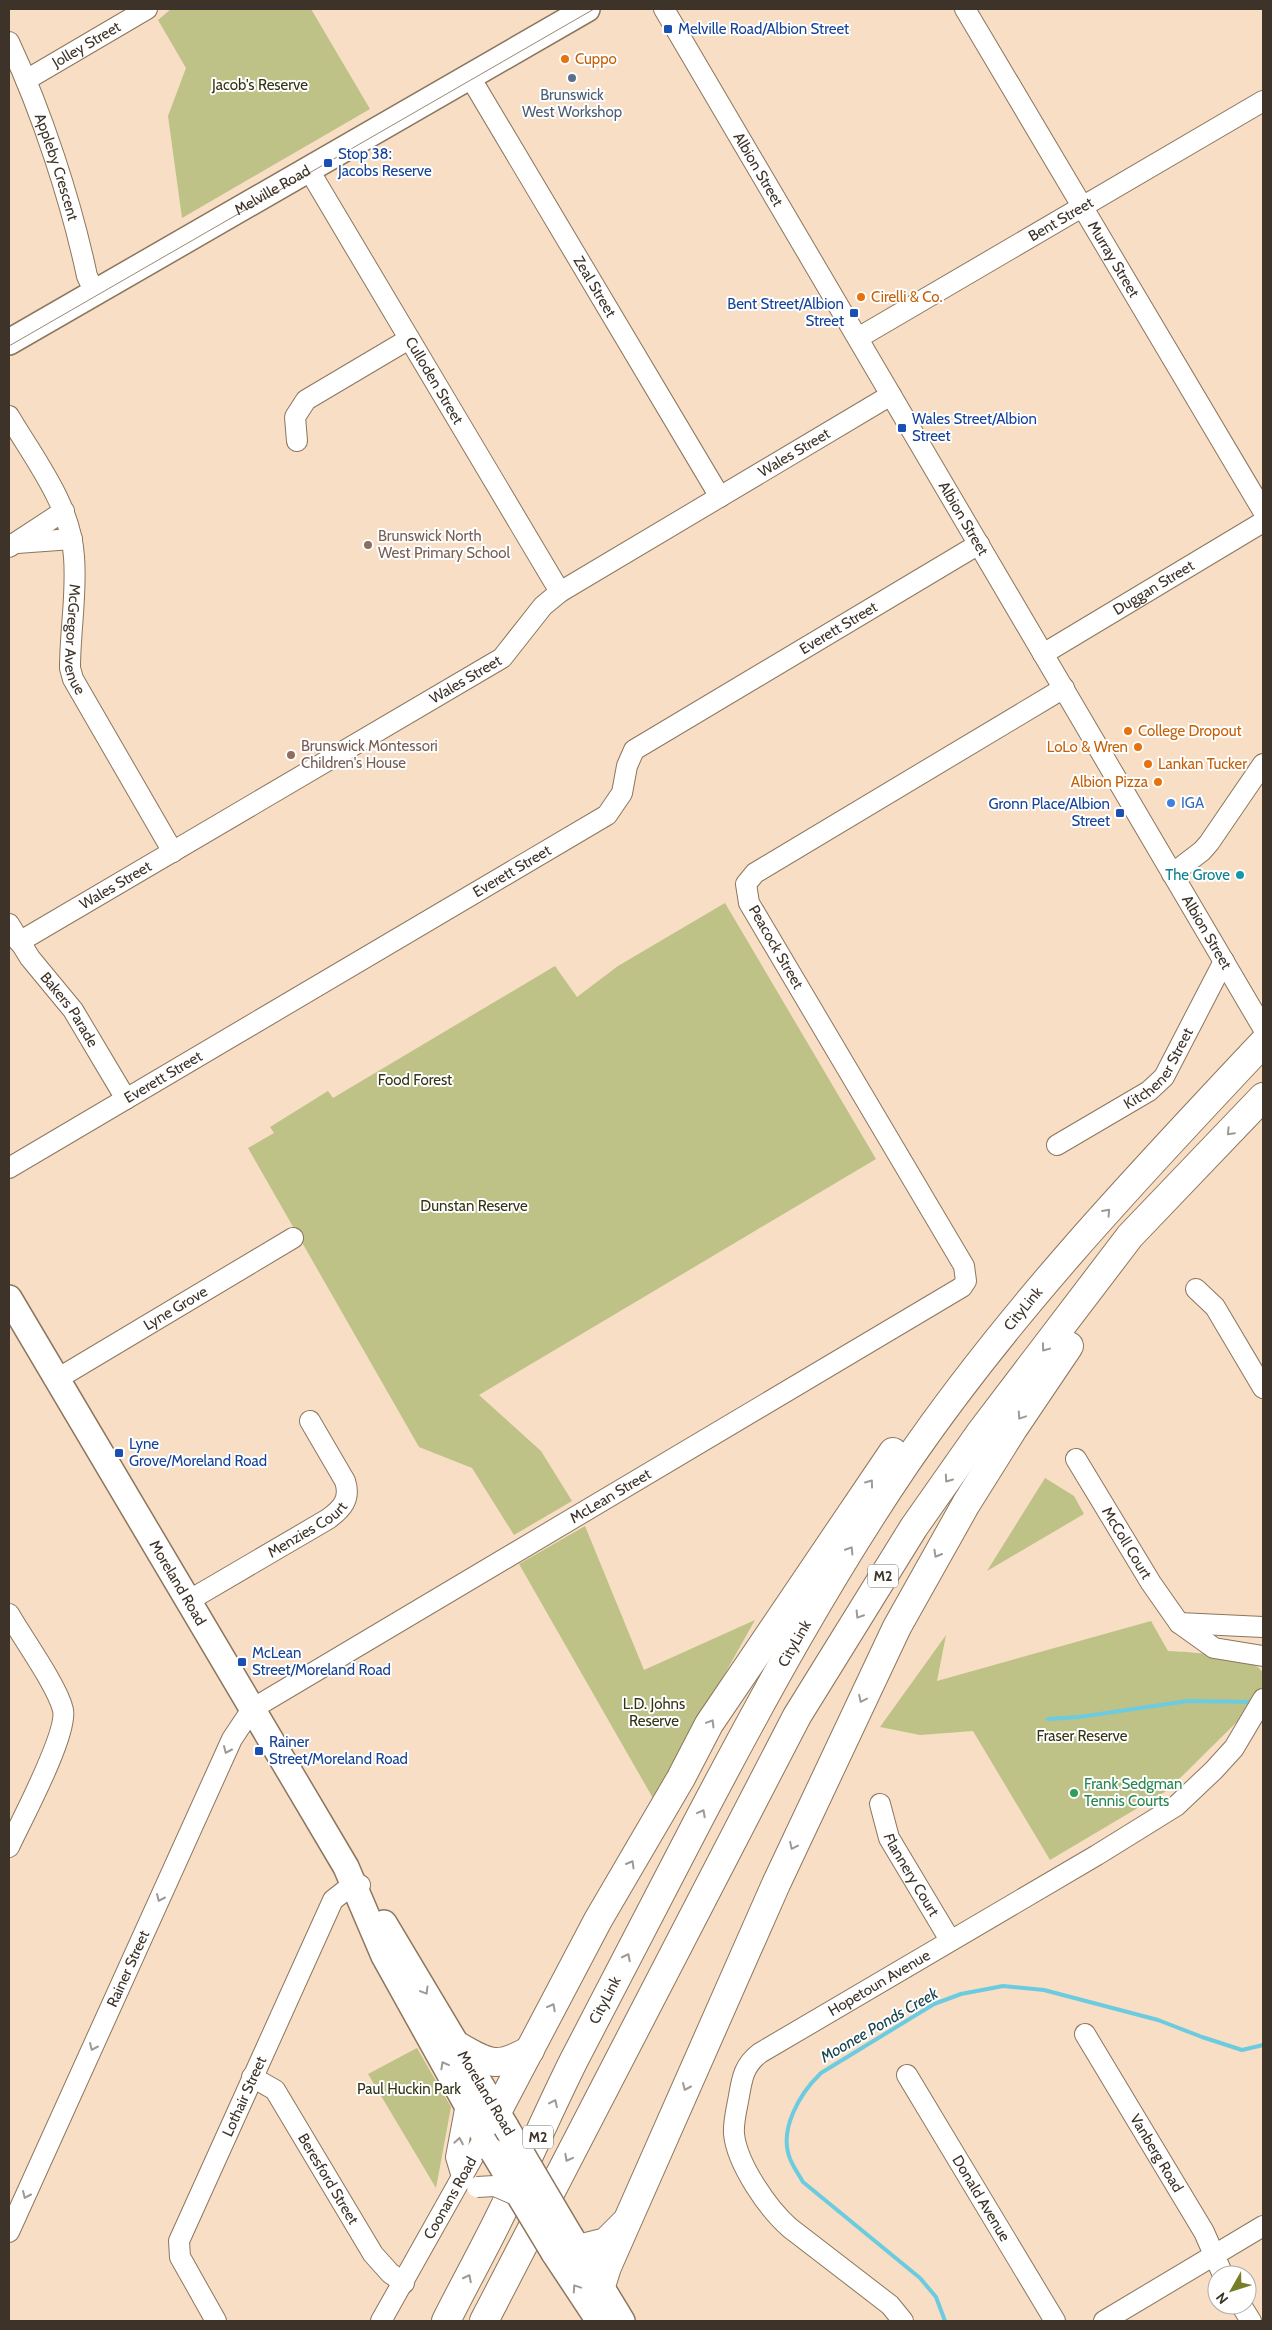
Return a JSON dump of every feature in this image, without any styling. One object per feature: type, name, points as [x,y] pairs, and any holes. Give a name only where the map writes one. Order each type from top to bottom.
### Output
[{"type":"highway","name":"CityLink","points":[[446,2321],[503,2211],[573,2063],[647,1919],[763,1698],[818,1601],[906,1464],[963,1384],[1087,1234],[1263,1043]]},
{"type":"highway","name":"M2","points":[[484,2321],[797,1716],[909,1535],[980,1433],[1130,1236],[1263,1097]]},
{"type":"highway","points":[[600,2286],[776,1884],[897,1627],[966,1504],[1056,1363],[1201,1162]]},
{"type":"highway","points":[[495,2132],[530,2050],[598,1920],[681,1778],[709,1724],[866,1489],[925,1407],[986,1338],[1087,1234]]},
{"type":"highway","points":[[458,2046],[481,2060],[494,2063],[516,2058],[530,2050]]},
{"type":"highway","points":[[567,2246],[606,2242],[624,2226],[636,2203]]},
{"type":"main road","name":"Melville Road","points":[[9,342],[588,9]]},
{"type":"main road","name":"Moreland Road","points":[[9,1298],[353,1879],[458,2046],[495,2132],[518,2196],[538,2229],[567,2246],[599,2321]]},
{"type":"main road","name":"Moreland Road","points":[[353,1879],[384,1956],[466,2104],[495,2132],[567,2246],[600,2286],[622,2321]]},
{"type":"street","name":"Jolley Street","points":[[26,80],[147,9]]},
{"type":"street","name":"Albion Street","points":[[664,9],[1263,1028]]},
{"type":"street","name":"Murray Street","points":[[965,9],[1263,511]]},
{"type":"street","name":"Appleby Crescent","points":[[9,42],[26,80],[52,154],[87,276],[95,293]]},
{"type":"street","name":"Zeal Street","points":[[470,77],[720,497]]},
{"type":"street","name":"Bent Street","points":[[858,338],[1263,101]]},
{"type":"street","name":"Culloden Street","points":[[309,170],[560,592]]},
{"type":"street","points":[[297,442],[295,417],[306,400],[409,339]]},
{"type":"street","name":"Wales Street","points":[[19,942],[502,658],[513,647],[542,606],[560,592],[891,395]]},
{"type":"street","name":"McGregor Avenue","points":[[9,416],[64,511],[72,539],[74,566],[70,668],[73,679],[173,852]]},
{"type":"street","points":[[12,545],[64,511]]},
{"type":"street","name":"Duggan Street","points":[[1043,654],[1263,522]]},
{"type":"street","points":[[12,545],[72,539]]},
{"type":"street","name":"Everett Street","points":[[9,1168],[607,815],[622,792],[627,766],[634,750],[979,544]]},
{"type":"street","name":"Peacock Street","points":[[966,1281],[964,1266],[749,903],[746,884],[755,873],[1064,688]]},
{"type":"street","points":[[1172,874],[1202,851],[1209,843],[1263,764]]},
{"type":"street","name":"Bakers Parade","points":[[9,924],[19,942],[73,1010],[126,1099]]},
{"type":"street","name":"Kitchener Street","points":[[1057,1145],[1149,1091],[1164,1077],[1224,960]]},
{"type":"street","name":"Lyne Grove","points":[[57,1379],[293,1238]]},
{"type":"street","name":"McLean Street","points":[[252,1709],[665,1462],[763,1407],[957,1292],[966,1281]]},
{"type":"street","points":[[1196,1289],[1215,1307],[1263,1388]]},
{"type":"street","name":"Menzies Court","points":[[188,1602],[328,1519],[338,1512],[345,1503],[348,1489],[345,1482],[310,1422]]},
{"type":"street","name":"McColl Court","points":[[1076,1459],[1151,1583],[1179,1623]]},
{"type":"street","points":[[9,1614],[54,1691],[64,1716],[59,1737],[9,1847]]},
{"type":"street","points":[[1179,1623],[1263,1627]]},
{"type":"street","points":[[1179,1623],[1214,1648],[1263,1656]]},
{"type":"street","name":"Hopetoun Avenue","points":[[903,2321],[890,2304],[777,2216],[742,2160],[734,2133],[735,2118],[742,2078],[751,2060],[1176,1806],[1234,1748],[1263,1699]]},
{"type":"street","name":"Rainer Street","points":[[9,2232],[232,1739],[252,1709]]},
{"type":"street","name":"Flannery Court","points":[[880,1804],[889,1838],[950,1940]]},
{"type":"street","name":"Lothair Street","points":[[216,2321],[180,2256],[180,2242],[252,2077],[334,1900],[347,1889],[353,1879]]},
{"type":"street","name":"Vanberg Road","points":[[1085,2034],[1204,2232],[1219,2265]]},
{"type":"street","name":"Donald Avenue","points":[[907,2075],[1056,2321]]},
{"type":"street","name":"Beresford Street","points":[[252,2077],[275,2090],[373,2254],[390,2273],[404,2283]]},
{"type":"street","points":[[466,2104],[456,2157],[470,2182],[495,2186],[518,2196]]},
{"type":"street","name":"Coonans Road","points":[[381,2321],[450,2198],[470,2182],[495,2132]]},
{"type":"street","points":[[1104,2321],[1263,2226]]},
{"type":"street","name":"Coonans Road","points":[[386,2321],[404,2283]]},
{"type":"green space","name":"Jacob's Reserve","points":[[171,9],[311,9],[370,109],[182,218],[168,116],[186,68],[158,20]]},
{"type":"green space","name":"Dunstan Reserve","points":[[725,903],[876,1159],[479,1395],[541,1451],[572,1501],[514,1535],[472,1468],[419,1447],[248,1148],[274,1133],[270,1127],[328,1091],[333,1098],[555,966],[577,997],[618,966]]},
{"type":"green space","points":[[1045,1478],[1074,1496],[1084,1514],[987,1571]]},
{"type":"green space","name":"L.D. Johns Reserve","points":[[585,1526],[644,1670],[755,1620],[654,1800],[519,1564]]},
{"type":"green space","name":"Fraser Reserve","points":[[1151,1621],[1168,1651],[1221,1656],[1249,1663],[1259,1668],[1264,1678],[1260,1691],[1252,1707],[1168,1790],[1050,1860],[973,1731],[920,1735],[880,1727],[946,1635],[937,1681]]},
{"type":"green space","name":"Paul Huckin Park","points":[[417,2048],[451,2107],[436,2188],[368,2074]]},
{"type":"waterway","points":[[1048,1719],[1079,1717],[1188,1701],[1254,1702]]},
{"type":"waterway","name":"Moonee Ponds Creek","points":[[945,2321],[936,2297],[920,2278],[803,2182],[792,2164],[787,2149],[789,2125],[805,2091],[821,2073],[934,2004],[961,1994],[1003,1986],[1044,1990],[1158,2020],[1242,2050],[1263,2045]]},
{"type":"tram line","points":[[9,346],[594,9]]},
{"type":"place","name":"Melville Road/Albion Street","points":[[668,29]]},
{"type":"place","name":"Cuppo","points":[[565,59]]},
{"type":"place","name":"Brunswick West Workshop","points":[[572,78]]},
{"type":"place","name":"Stop 38: Jacobs Reserve","points":[[328,163]]},
{"type":"place","name":"Cirelli & Co.","points":[[861,297]]},
{"type":"place","name":"Bent Street/Albion Street","points":[[854,313]]},
{"type":"place","name":"Wales Street/Albion Street","points":[[902,428]]},
{"type":"place","name":"Brunswick North West Primary School","points":[[368,545]]},
{"type":"place","name":"College Dropout","points":[[1128,731]]},
{"type":"place","name":"LoLo & Wren","points":[[1138,747]]},
{"type":"place","name":"Brunswick Montessori Children's House","points":[[291,755]]},
{"type":"place","name":"Lankan Tucker","points":[[1148,764]]},
{"type":"place","name":"Albion Pizza","points":[[1158,782]]},
{"type":"place","name":"IGA","points":[[1171,803]]},
{"type":"place","name":"Gronn Place/Albion Street","points":[[1120,813]]},
{"type":"place","name":"The Grove","points":[[1240,875]]},
{"type":"place","name":"Lyne Grove/Moreland Road","points":[[119,1453]]},
{"type":"place","name":"McLean Street/Moreland Road","points":[[242,1662]]},
{"type":"place","name":"Rainer Street/Moreland Road","points":[[259,1751]]},
{"type":"place","name":"Frank Sedgman Tennis Courts","points":[[1074,1793]]},
{"type":"park label","name":"Food Forest","points":[[415,1080]]}]
